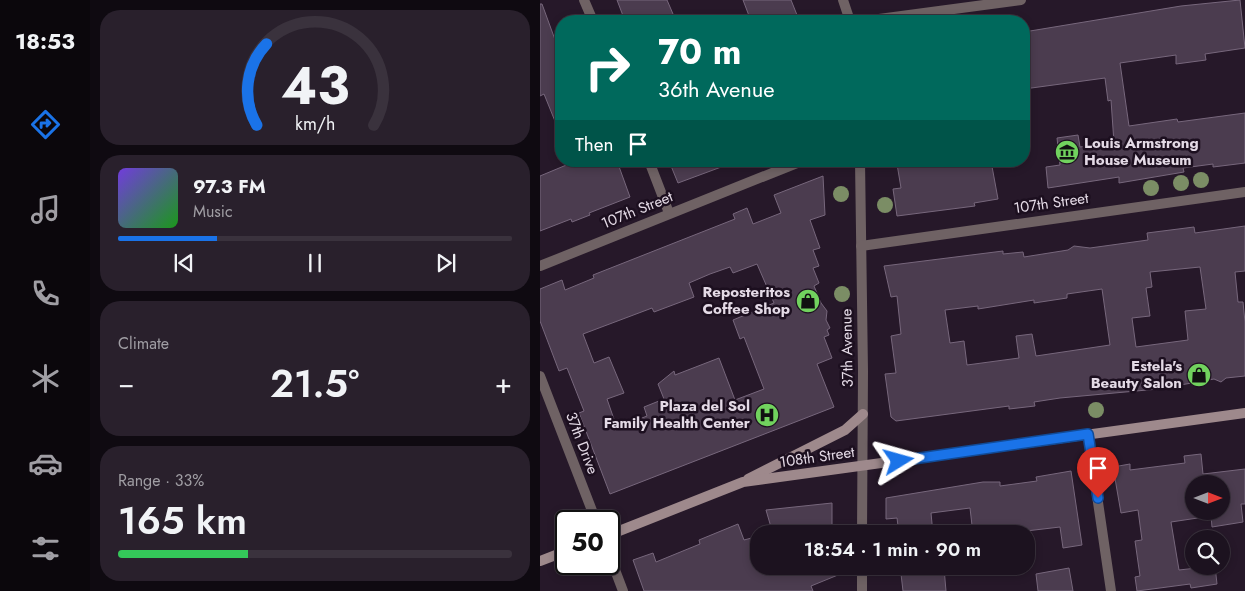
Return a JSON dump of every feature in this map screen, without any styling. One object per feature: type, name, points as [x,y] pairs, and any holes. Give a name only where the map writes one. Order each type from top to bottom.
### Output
[{"type":"main road","name":"108th Street","points":[[620,531],[743,482],[1245,413]]},
{"type":"main road","points":[[743,482],[845,430],[863,414]]},
{"type":"main road","points":[[540,562],[555,556]]},
{"type":"street","points":[[584,0],[590,15]]},
{"type":"street","points":[[843,0],[848,15]]},
{"type":"street","points":[[909,15],[1021,0]]},
{"type":"street","points":[[651,167],[669,213]]},
{"type":"street","name":"107th Street","points":[[540,266],[787,167]]},
{"type":"street","name":"37th Avenue","points":[[860,167],[863,414],[862,525]]},
{"type":"street","name":"107th Street","points":[[861,246],[1245,192]]},
{"type":"street","name":"37th Drive","points":[[540,376],[592,510]]},
{"type":"street","points":[[1088,434],[1111,591]]},
{"type":"street","points":[[617,575],[623,591]]},
{"type":"street","points":[[862,575],[862,591]]},
{"type":"building","points":[[617,0],[667,0],[673,15],[623,15]]},
{"type":"building","points":[[743,0],[791,0],[797,15],[749,15]]},
{"type":"building","points":[[1240,0],[1245,48],[1205,54],[1206,60],[1176,64],[1176,55],[1120,63],[1129,126],[1177,119],[1178,122],[1245,113],[1245,163],[1213,167],[1213,164],[1183,168],[1184,172],[1119,183],[1119,177],[1048,188],[1046,167],[1060,165],[1057,138],[1078,135],[1080,147],[1114,143],[1111,100],[1108,101],[1105,78],[1030,88],[1030,31],[1181,6]]},
{"type":"building","points":[[540,4],[542,4],[555,40],[555,121],[544,94],[540,96]]},
{"type":"building","points":[[562,167],[619,167],[630,197],[589,213],[590,215],[572,222],[571,219],[540,231],[540,176]]},
{"type":"building","points":[[671,167],[721,167],[678,183]]},
{"type":"building","points":[[898,167],[992,167],[998,199],[974,203],[975,206],[897,216],[893,189],[901,188]]},
{"type":"building","points":[[823,176],[825,215],[810,220],[820,248],[813,250],[819,266],[813,268],[819,283],[814,286],[821,303],[827,311],[826,320],[830,328],[827,330],[829,335],[824,337],[832,358],[817,364],[834,407],[610,494],[579,413],[584,411],[567,368],[559,371],[540,321],[540,289],[562,280],[565,290],[594,278],[593,275],[735,219],[733,214],[747,208],[753,224],[781,213],[774,195]],"holes":[[[757,264],[774,303],[733,320],[740,339],[744,337],[764,389],[735,400],[719,358],[675,375],[674,371],[658,384],[664,399],[644,407],[647,416],[617,428],[607,399],[624,393],[609,357],[594,363],[583,334],[652,308],[654,312],[694,297],[689,283],[730,267],[733,273]]]},
{"type":"building","points":[[1245,226],[1245,271],[1235,272],[1238,302],[1243,302],[1245,322],[1245,376],[1226,378],[1221,382],[1214,379],[1158,389],[1060,398],[1034,402],[1035,406],[1009,409],[1009,406],[896,421],[891,417],[885,374],[896,373],[891,336],[901,334],[897,296],[891,297],[884,266],[1003,251],[1003,254],[1023,252],[1024,257],[1068,250],[1074,246],[1090,248],[1148,240],[1147,233],[1194,227],[1195,233]],"holes":[[[1200,267],[1206,309],[1185,311],[1188,340],[1136,347],[1132,318],[1150,316],[1146,288],[1152,287],[1150,272]],[[1102,289],[1110,345],[1036,356],[1032,334],[1016,336],[1019,358],[967,365],[964,341],[950,343],[945,310],[978,306],[978,309],[1034,300],[1034,303],[1067,298],[1067,294]]]},
{"type":"building","points":[[1201,454],[1203,474],[1245,469],[1245,504],[1241,504],[1243,522],[1212,527],[1211,520],[1230,520],[1230,475],[1185,475],[1185,520],[1171,522],[1179,570],[1185,569],[1185,575],[1216,575],[1217,584],[1191,588],[1190,584],[1137,591],[1135,577],[1140,576],[1135,541],[1142,540],[1138,510],[1121,513],[1113,467],[1130,464],[1130,470],[1185,463],[1184,456]]},
{"type":"building","points":[[1071,471],[1082,545],[1063,548],[1060,527],[1035,530],[1035,525],[972,525],[970,508],[931,513],[932,525],[898,525],[897,518],[886,519],[886,498],[983,482],[1000,482],[1000,486],[1037,481],[1036,477]]},
{"type":"building","points":[[832,503],[832,525],[770,525],[766,510]]},
{"type":"building","points":[[738,524],[744,540],[750,538],[750,575],[838,575],[811,586],[813,591],[644,591],[633,560],[653,553],[656,562],[700,544],[699,540]]},
{"type":"building","points":[[1069,568],[1073,591],[1038,591],[1036,574]]},
{"type":"building","points":[[901,575],[945,575],[946,591],[903,591]]},
{"type":"place","name":"Louis Armstrong House Museum","points":[[1067,152]]},
{"type":"place","name":"Reposteritos Coffee Shop","points":[[808,301]]},
{"type":"place","name":"Estela's Beauty Salon","points":[[1199,375]]},
{"type":"place","name":"Plaza del Sol Family Health Center","points":[[767,415]]},
{"type":"route","points":[[899,461],[1088,434],[1098,498]]}]
